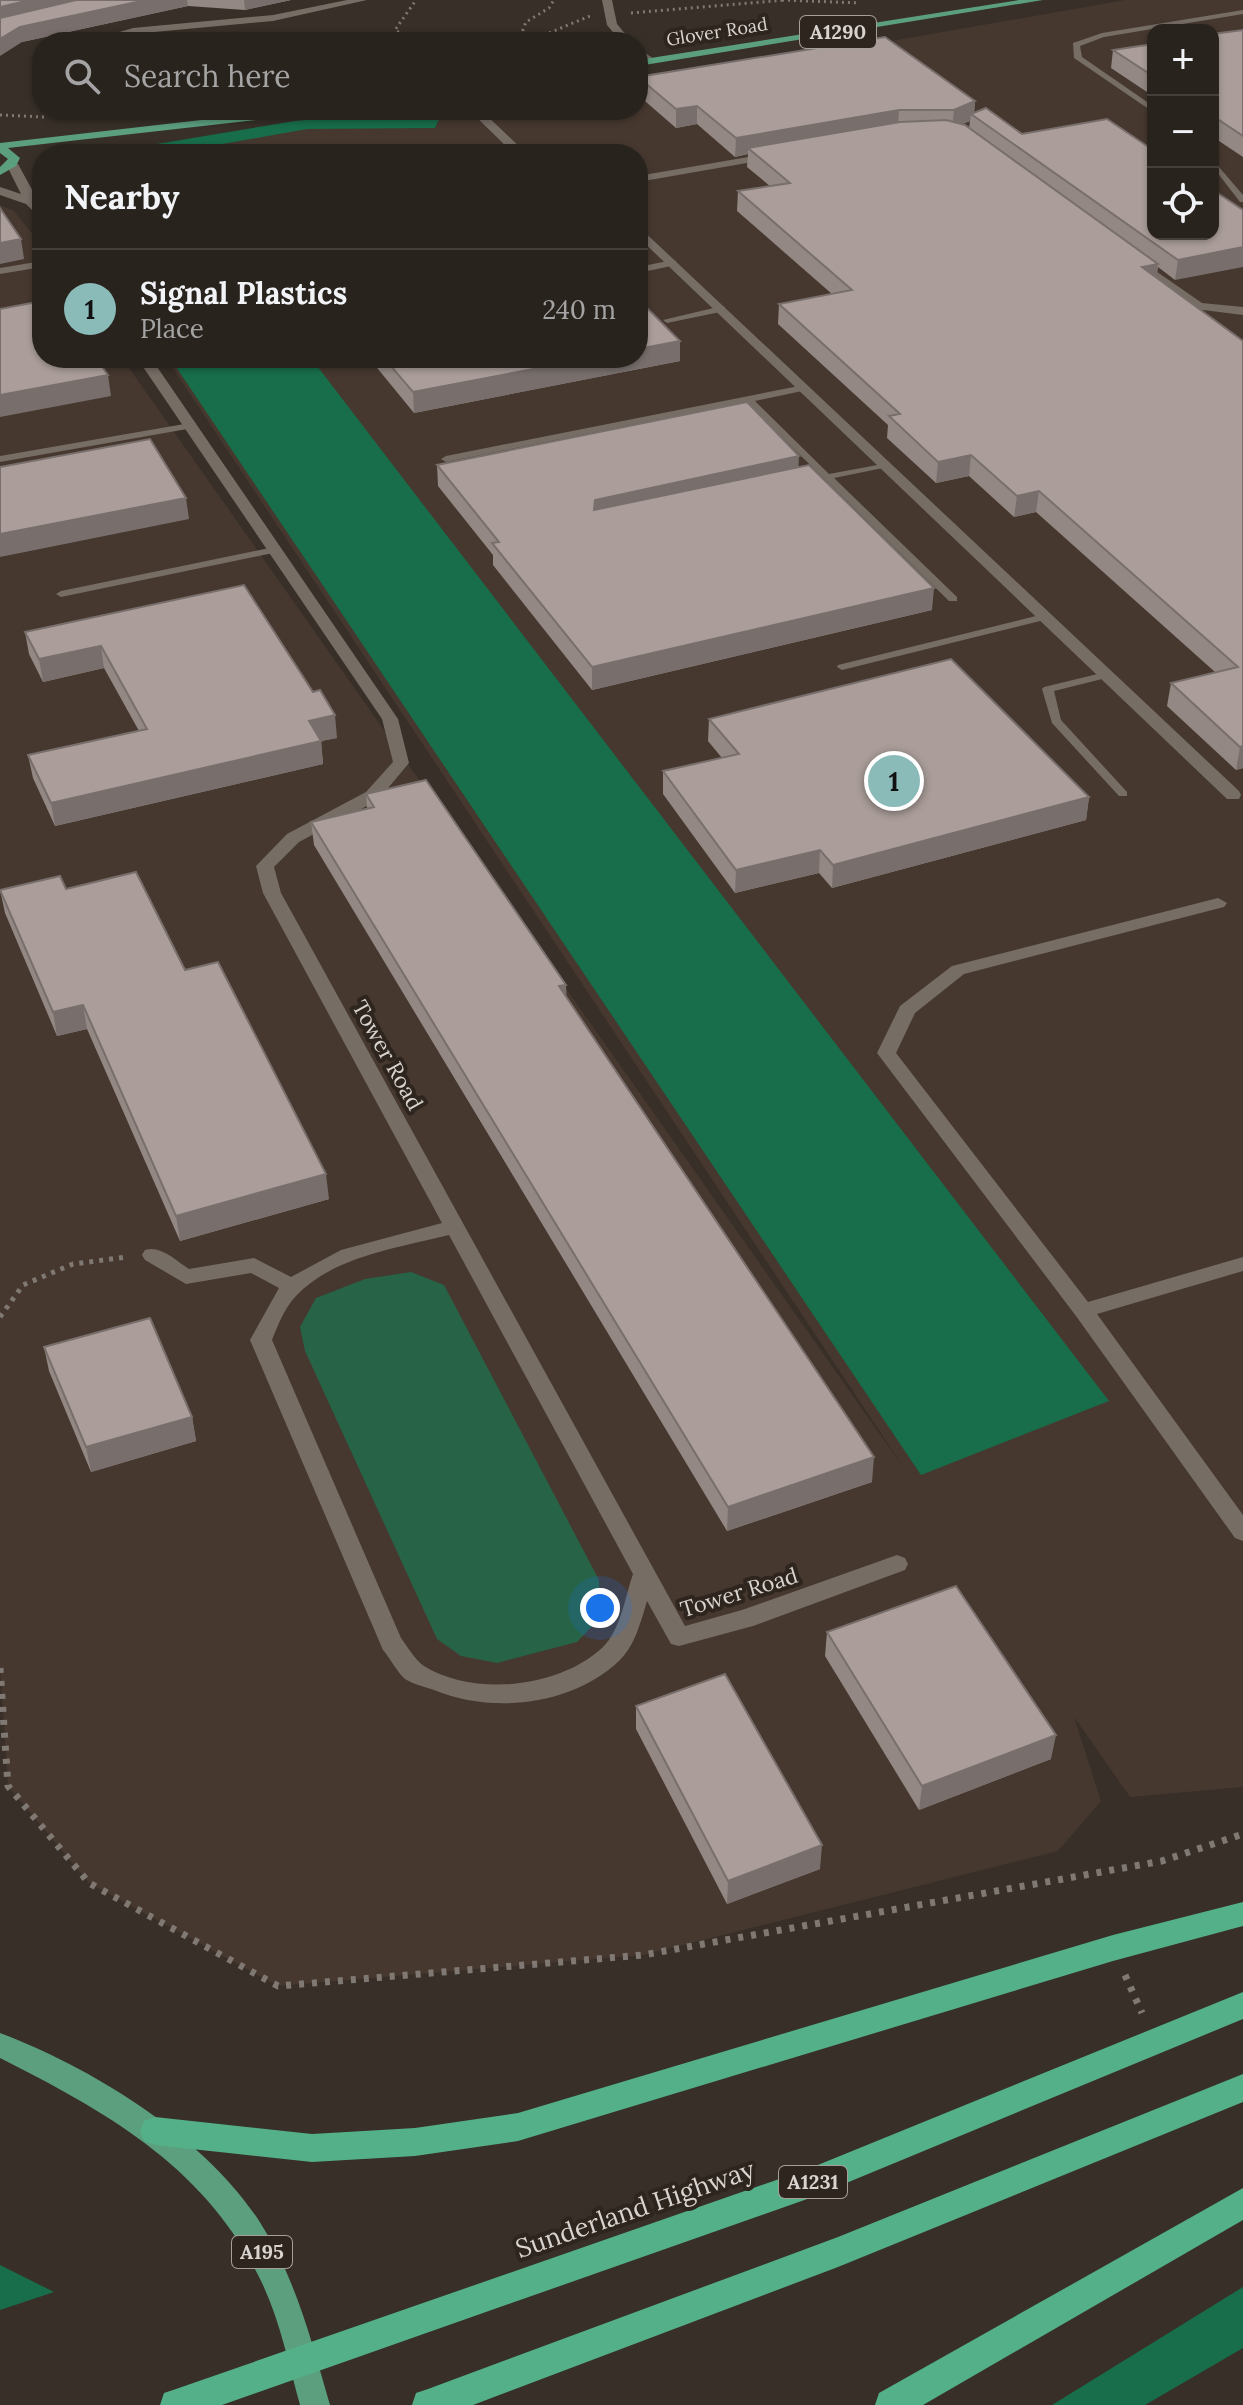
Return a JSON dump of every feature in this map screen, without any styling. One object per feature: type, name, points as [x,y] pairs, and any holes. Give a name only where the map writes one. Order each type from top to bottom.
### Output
[{"type":"highway","points":[[155,2131],[312,2148],[415,2142],[518,2127],[1113,1948],[1243,1914]]},
{"type":"highway","name":"Sunderland Highway","points":[[176,2405],[810,2183],[1243,2005]]},
{"type":"highway","points":[[428,2405],[659,2322],[991,2194],[1243,2088]]},
{"type":"highway","points":[[891,2405],[1243,2203]]},
{"type":"main road","name":"Glover Road","points":[[648,61],[1038,0]]},
{"type":"main road","points":[[0,147],[231,120]]},
{"type":"main road","points":[[70,144],[100,135]]},
{"type":"main road","points":[[0,147],[13,161]]},
{"type":"main road","points":[[0,172],[13,161],[32,155]]},
{"type":"main road","name":"A195","points":[[0,2045],[114,2103],[155,2131],[195,2164],[230,2203],[256,2239],[275,2277],[293,2326],[315,2405]]},
{"type":"street","points":[[129,32],[273,18],[362,0]]},
{"type":"street","points":[[607,0],[608,15],[618,32]]},
{"type":"street","points":[[486,120],[511,144]]},
{"type":"street","points":[[648,177],[791,153]]},
{"type":"street","points":[[13,161],[32,204]]},
{"type":"street","points":[[0,191],[30,201]]},
{"type":"street","points":[[648,239],[1233,795]]},
{"type":"street","points":[[1132,258],[1199,306],[1243,311]]},
{"type":"street","name":"Tower Road","points":[[151,368],[390,719],[401,763],[372,796],[293,838],[265,866],[272,893],[679,1637],[745,1619],[897,1564]]},
{"type":"street","points":[[1218,903],[958,970],[907,1010],[886,1053],[1083,1311],[1243,1532]]},
{"type":"street","points":[[455,1227],[336,1261],[293,1287],[274,1310],[261,1340],[391,1643],[414,1672],[461,1691],[496,1695],[535,1692],[576,1676],[611,1654],[626,1632],[644,1574]]},
{"type":"street","points":[[152,1255],[186,1277],[254,1265],[293,1287]]},
{"type":"street","points":[[1083,1311],[1243,1264]]},
{"type":"lane","points":[[1147,106],[1078,58],[1076,45],[1102,35],[1243,12]]},
{"type":"lane","points":[[1218,168],[1243,200]]},
{"type":"lane","points":[[648,268],[673,263]]},
{"type":"lane","points":[[0,271],[32,266]]},
{"type":"lane","points":[[667,320],[722,309]]},
{"type":"lane","points":[[446,459],[804,388]]},
{"type":"lane","points":[[748,399],[953,599]]},
{"type":"lane","points":[[0,459],[190,426]]},
{"type":"lane","points":[[815,480],[885,465]]},
{"type":"lane","points":[[61,594],[274,550]]},
{"type":"lane","points":[[842,667],[1044,617]]},
{"type":"lane","points":[[1106,675],[1048,689],[1056,721],[1123,794]]},
{"type":"path","points":[[398,32],[395,30],[416,0]]},
{"type":"path","points":[[522,32],[526,22],[549,8],[554,0]]},
{"type":"path","points":[[550,32],[586,16],[786,0]]},
{"type":"path","points":[[0,1317],[23,1285],[73,1264],[152,1255]]},
{"type":"path","points":[[0,1668],[8,1786],[89,1883],[278,1986],[643,1955],[1162,1861],[1243,1834]]},
{"type":"path","points":[[1113,1948],[1142,2013],[1128,2019]]},
{"type":"shaded area","points":[[1125,0],[1243,0],[1243,1787],[1130,1797],[1074,1717],[1101,1801],[1058,1851],[643,1955],[278,1986],[89,1883],[8,1786],[0,1668],[0,205],[14,211],[32,234],[32,368],[129,368],[908,1474],[173,368],[648,368],[648,144],[206,144],[361,120],[648,120],[648,78],[852,48]]},
{"type":"green space","points":[[439,120],[435,128],[307,129],[222,144],[157,144],[295,121]]},
{"type":"green space","points":[[177,368],[319,368],[1109,1401],[921,1475]]},
{"type":"green space","points":[[411,1272],[444,1285],[599,1580],[600,1618],[577,1642],[497,1663],[461,1656],[437,1639],[305,1351],[300,1327],[316,1298],[365,1279]]},
{"type":"green space","points":[[0,2265],[54,2292],[0,2310]]},
{"type":"green space","points":[[1243,2287],[1243,2348],[1145,2405],[1052,2405]]},
{"type":"building","points":[[0,0],[30,0],[0,7]]},
{"type":"building","points":[[76,0],[146,0],[20,27],[0,39],[0,18]]},
{"type":"building","points":[[1243,30],[1243,136],[1219,120],[1219,33]]},
{"type":"building","points":[[885,37],[975,101],[954,110],[899,110],[736,138],[697,106],[676,109],[648,85],[648,75]]},
{"type":"building","points":[[1147,45],[1147,72],[1113,50]]},
{"type":"building","points":[[986,108],[1022,134],[1107,119],[1147,146],[1147,238],[971,114]]},
{"type":"building","points":[[946,120],[965,125],[1158,264],[1142,267],[1243,341],[1243,746],[1240,747],[1171,683],[1238,667],[1039,491],[1017,496],[971,455],[938,462],[889,416],[900,414],[779,304],[852,290],[738,191],[790,183],[748,148],[900,122]]},
{"type":"building","points":[[1219,194],[1243,210],[1243,247],[1178,260],[1150,240],[1219,240]]},
{"type":"building","points":[[0,208],[21,239],[0,243]]},
{"type":"building","points":[[32,303],[32,368],[103,368],[108,375],[0,395],[0,309]]},
{"type":"building","points":[[648,309],[680,341],[648,347]]},
{"type":"building","points":[[393,368],[539,368],[413,392]]},
{"type":"building","points":[[747,402],[799,456],[595,500],[594,510],[809,465],[934,588],[592,667],[492,543],[499,542],[437,465]]},
{"type":"building","points":[[150,439],[186,498],[0,534],[0,467]]},
{"type":"building","points":[[244,585],[313,692],[320,690],[335,715],[309,721],[321,741],[51,803],[28,755],[147,729],[101,646],[39,659],[25,632]]},
{"type":"building","points":[[951,659],[1089,797],[833,865],[820,850],[736,870],[663,771],[739,754],[709,719]]},
{"type":"building","points":[[426,780],[566,985],[559,986],[874,1457],[728,1507],[311,822],[374,807],[366,794]]},
{"type":"building","points":[[136,872],[185,970],[218,962],[326,1174],[176,1216],[83,1005],[53,1012],[0,890],[60,876],[66,889]]},
{"type":"building","points":[[150,1318],[192,1417],[86,1447],[44,1347]]},
{"type":"building","points":[[956,1586],[1056,1735],[922,1786],[827,1632]]},
{"type":"building","points":[[725,1674],[822,1845],[728,1881],[636,1706]]},
{"type":"place","name":"Signal Plastics","points":[[894,781]]}]
